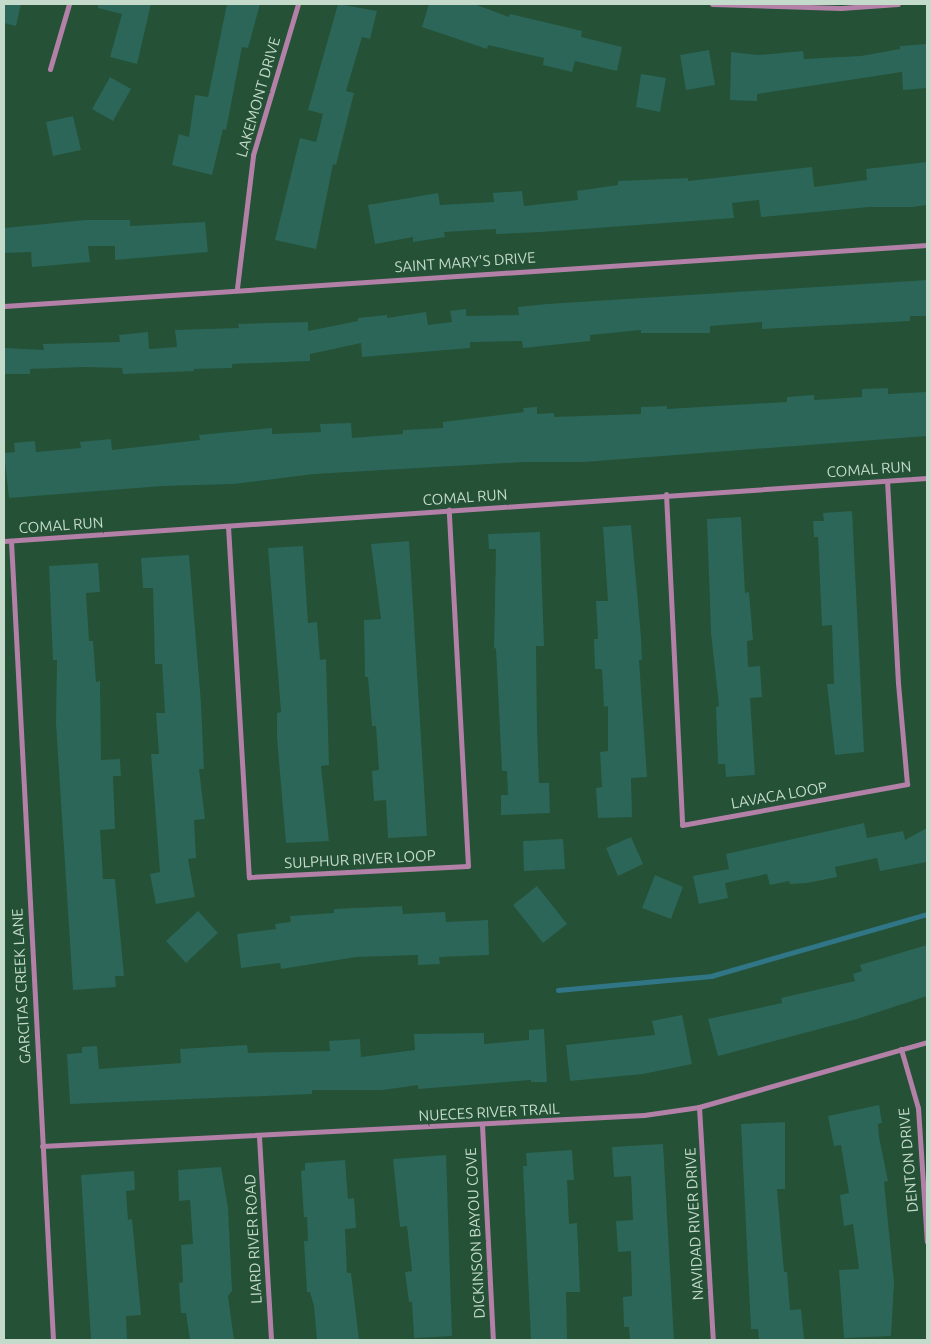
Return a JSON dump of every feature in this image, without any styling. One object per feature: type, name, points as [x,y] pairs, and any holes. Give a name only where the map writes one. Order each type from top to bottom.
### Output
[{"type":"street","points":[[50,69],[69,4]]},
{"type":"street","name":"LAKEMONT DRIVE","points":[[237,288],[253,155],[298,4]]},
{"type":"street","points":[[712,4],[840,6],[898,4]]},
{"type":"street","name":"SAINT MARY'S DRIVE","points":[[4,306],[237,288],[927,245]]},
{"type":"street","name":"COMAL RUN","points":[[4,541],[666,494],[927,478]]},
{"type":"street","name":"LAVACA LOOP","points":[[666,494],[682,825],[907,784],[898,683],[887,481]]},
{"type":"street","name":"SULPHUR RIVER LOOP","points":[[228,526],[249,877],[468,866],[449,510]]},
{"type":"street","name":"GARCITAS CREEK LANE","points":[[11,541],[53,1340]]},
{"type":"street","name":"NUECES RIVER TRAIL","points":[[42,1146],[259,1137],[622,1117],[699,1107],[927,1042]]},
{"type":"street","name":"DENTON DRIVE","points":[[901,1049],[918,1108],[927,1242]]},
{"type":"street","name":"NAVIDAD RIVER DRIVE","points":[[699,1107],[713,1340]]},
{"type":"street","name":"DICKINSON BAYOU COVE","points":[[482,1125],[493,1340]]},
{"type":"street","name":"LIARD RIVER ROAD","points":[[259,1137],[271,1340]]},
{"type":"building","points":[[4,4],[21,4],[16,26],[4,23]]},
{"type":"building","points":[[98,4],[151,4],[137,64],[110,57],[122,14],[98,8]]},
{"type":"building","points":[[227,4],[260,4],[248,48],[242,47],[226,130],[223,129],[212,175],[172,165],[179,134],[189,137],[195,95],[208,97]]},
{"type":"building","points":[[338,4],[377,11],[370,39],[362,37],[346,91],[354,93],[336,165],[333,164],[316,249],[275,240],[300,138],[316,142],[323,114],[308,110]]},
{"type":"building","points":[[429,4],[474,4],[509,17],[510,14],[582,31],[581,37],[622,47],[617,71],[575,61],[572,72],[543,65],[544,58],[488,45],[487,49],[422,27]]},
{"type":"building","points":[[927,44],[927,88],[903,90],[902,72],[757,94],[757,101],[730,100],[731,52],[758,55],[803,51],[804,59],[861,56],[900,49],[900,46]]},
{"type":"building","points":[[709,50],[715,85],[686,90],[680,55]]},
{"type":"building","points":[[641,74],[666,78],[660,112],[636,107]]},
{"type":"building","points":[[110,77],[131,89],[113,121],[92,109]]},
{"type":"building","points":[[73,116],[81,150],[53,156],[46,122]]},
{"type":"building","points":[[927,162],[927,205],[912,207],[869,207],[761,217],[759,200],[732,203],[734,218],[541,232],[496,234],[496,229],[444,232],[445,237],[413,242],[413,237],[375,244],[368,205],[438,193],[440,205],[494,202],[493,193],[522,191],[524,206],[578,200],[577,191],[618,185],[618,181],[688,178],[688,181],[812,167],[814,187],[867,180],[866,169]]},
{"type":"building","points":[[86,220],[130,220],[130,226],[205,222],[208,252],[115,260],[115,246],[88,246],[90,262],[32,267],[31,252],[4,253],[4,228]]},
{"type":"building","points":[[927,280],[927,316],[910,316],[910,321],[762,329],[762,322],[710,326],[710,333],[641,333],[641,330],[590,335],[590,341],[523,348],[522,341],[470,342],[470,348],[362,357],[361,343],[310,354],[310,361],[232,364],[232,368],[123,374],[122,368],[84,367],[30,369],[30,374],[4,374],[5,348],[44,350],[43,344],[120,342],[119,335],[148,332],[149,349],[177,347],[175,330],[239,328],[238,324],[308,322],[308,331],[358,321],[358,318],[387,315],[387,318],[426,312],[428,325],[452,322],[450,311],[466,309],[466,316],[519,315],[518,307],[547,304]]},
{"type":"building","points":[[888,388],[888,394],[926,392],[927,436],[584,462],[525,462],[314,474],[233,484],[162,486],[9,498],[4,453],[15,452],[14,443],[35,441],[36,452],[81,448],[80,442],[111,439],[112,450],[200,440],[199,435],[272,428],[272,434],[321,432],[320,424],[351,423],[352,438],[403,434],[403,430],[443,428],[443,422],[524,412],[523,408],[537,407],[537,414],[554,413],[554,417],[641,414],[641,407],[667,406],[667,409],[787,402],[787,397],[814,395],[814,400],[862,397],[862,389]]},
{"type":"building","points":[[852,511],[864,752],[835,755],[827,684],[834,684],[832,625],[822,626],[818,537],[814,537],[813,521],[824,521],[823,513]]},
{"type":"building","points":[[741,517],[745,593],[749,592],[753,640],[747,641],[748,667],[760,666],[762,697],[750,698],[755,775],[726,777],[725,764],[718,764],[716,707],[719,706],[711,633],[707,519]]},
{"type":"building","points":[[631,525],[641,637],[642,660],[639,660],[647,777],[631,778],[632,817],[598,818],[596,788],[602,787],[600,752],[608,751],[608,706],[604,707],[602,669],[595,669],[594,639],[598,639],[596,601],[608,601],[603,527]]},
{"type":"building","points":[[540,532],[544,646],[536,646],[537,728],[539,783],[549,783],[550,813],[501,815],[501,795],[508,795],[507,771],[502,771],[496,648],[494,649],[496,549],[489,549],[488,534]]},
{"type":"building","points":[[409,541],[427,836],[388,838],[386,800],[374,801],[372,771],[379,770],[376,726],[372,726],[368,677],[365,677],[364,620],[381,619],[371,544]]},
{"type":"building","points":[[303,546],[308,623],[317,622],[320,660],[326,659],[329,765],[321,766],[329,841],[286,843],[277,738],[277,713],[281,712],[268,548]]},
{"type":"building","points":[[189,555],[201,703],[204,769],[199,769],[205,819],[194,820],[196,858],[188,859],[195,897],[156,904],[150,874],[160,872],[151,754],[159,754],[156,713],[165,713],[162,664],[155,664],[153,588],[143,588],[141,558]]},
{"type":"building","points":[[98,563],[100,592],[86,593],[89,641],[93,641],[96,682],[100,681],[101,760],[120,759],[121,776],[113,776],[115,829],[100,830],[103,879],[115,879],[124,976],[115,976],[116,987],[73,990],[56,723],[57,660],[53,660],[49,566]]},
{"type":"building","points":[[864,823],[867,838],[903,831],[905,840],[927,828],[927,862],[880,871],[877,858],[835,867],[837,877],[807,883],[790,884],[789,881],[770,885],[767,874],[725,883],[728,898],[699,904],[693,876],[729,869],[726,854]]},
{"type":"building","points":[[631,837],[643,864],[618,876],[606,848]]},
{"type":"building","points":[[563,839],[565,869],[524,871],[523,841]]},
{"type":"building","points":[[655,875],[683,887],[671,919],[642,908]]},
{"type":"building","points":[[537,886],[567,924],[543,943],[513,905]]},
{"type":"building","points":[[402,906],[403,914],[445,912],[446,922],[488,920],[489,955],[439,957],[440,964],[418,965],[418,955],[356,957],[281,969],[280,963],[241,968],[237,934],[276,929],[275,924],[291,922],[290,916],[334,913],[334,909]]},
{"type":"building","points":[[198,911],[218,933],[186,963],[166,941]]},
{"type":"building","points":[[927,945],[927,996],[857,1019],[718,1056],[708,1019],[782,1003],[781,998],[855,981],[853,974],[862,971],[860,965]]},
{"type":"building","points":[[682,1015],[692,1064],[643,1074],[570,1081],[566,1045],[655,1035],[652,1021]]},
{"type":"building","points":[[544,1029],[547,1082],[531,1082],[531,1080],[418,1089],[418,1085],[383,1090],[312,1090],[312,1094],[70,1104],[67,1054],[82,1053],[82,1047],[97,1046],[99,1069],[181,1063],[180,1049],[247,1045],[248,1053],[330,1051],[329,1041],[360,1039],[361,1057],[415,1050],[414,1034],[484,1033],[484,1044],[529,1040],[529,1030]]},
{"type":"building","points":[[879,1105],[882,1123],[878,1124],[879,1137],[888,1181],[884,1182],[894,1283],[891,1336],[844,1338],[839,1270],[859,1269],[853,1224],[844,1226],[840,1195],[849,1193],[841,1145],[834,1146],[828,1116]]},
{"type":"building","points":[[785,1122],[785,1189],[777,1189],[784,1272],[787,1272],[790,1310],[801,1309],[804,1339],[759,1340],[758,1329],[751,1329],[741,1124]]},
{"type":"building","points":[[663,1144],[674,1340],[630,1340],[629,1327],[624,1327],[623,1297],[632,1296],[631,1251],[618,1252],[616,1221],[633,1220],[631,1176],[614,1177],[612,1147]]},
{"type":"building","points":[[572,1150],[574,1180],[567,1180],[569,1224],[577,1223],[580,1292],[566,1292],[567,1340],[531,1340],[523,1166],[527,1166],[526,1153]]},
{"type":"building","points":[[446,1155],[452,1336],[414,1338],[412,1302],[409,1302],[405,1272],[412,1271],[407,1226],[400,1227],[393,1159]]},
{"type":"building","points":[[345,1160],[348,1199],[354,1198],[356,1228],[345,1229],[347,1273],[351,1273],[359,1340],[317,1340],[314,1306],[310,1292],[307,1292],[304,1241],[308,1241],[307,1217],[304,1217],[301,1171],[305,1170],[305,1163]]},
{"type":"building","points":[[221,1167],[228,1208],[232,1291],[228,1296],[234,1340],[190,1340],[186,1313],[181,1313],[179,1283],[183,1282],[181,1245],[193,1244],[190,1200],[179,1201],[178,1170]]},
{"type":"building","points":[[134,1171],[135,1190],[126,1191],[128,1220],[132,1219],[141,1315],[126,1316],[127,1340],[91,1340],[81,1175]]},
{"type":"waterway","points":[[558,990],[711,976],[927,914]]}]
